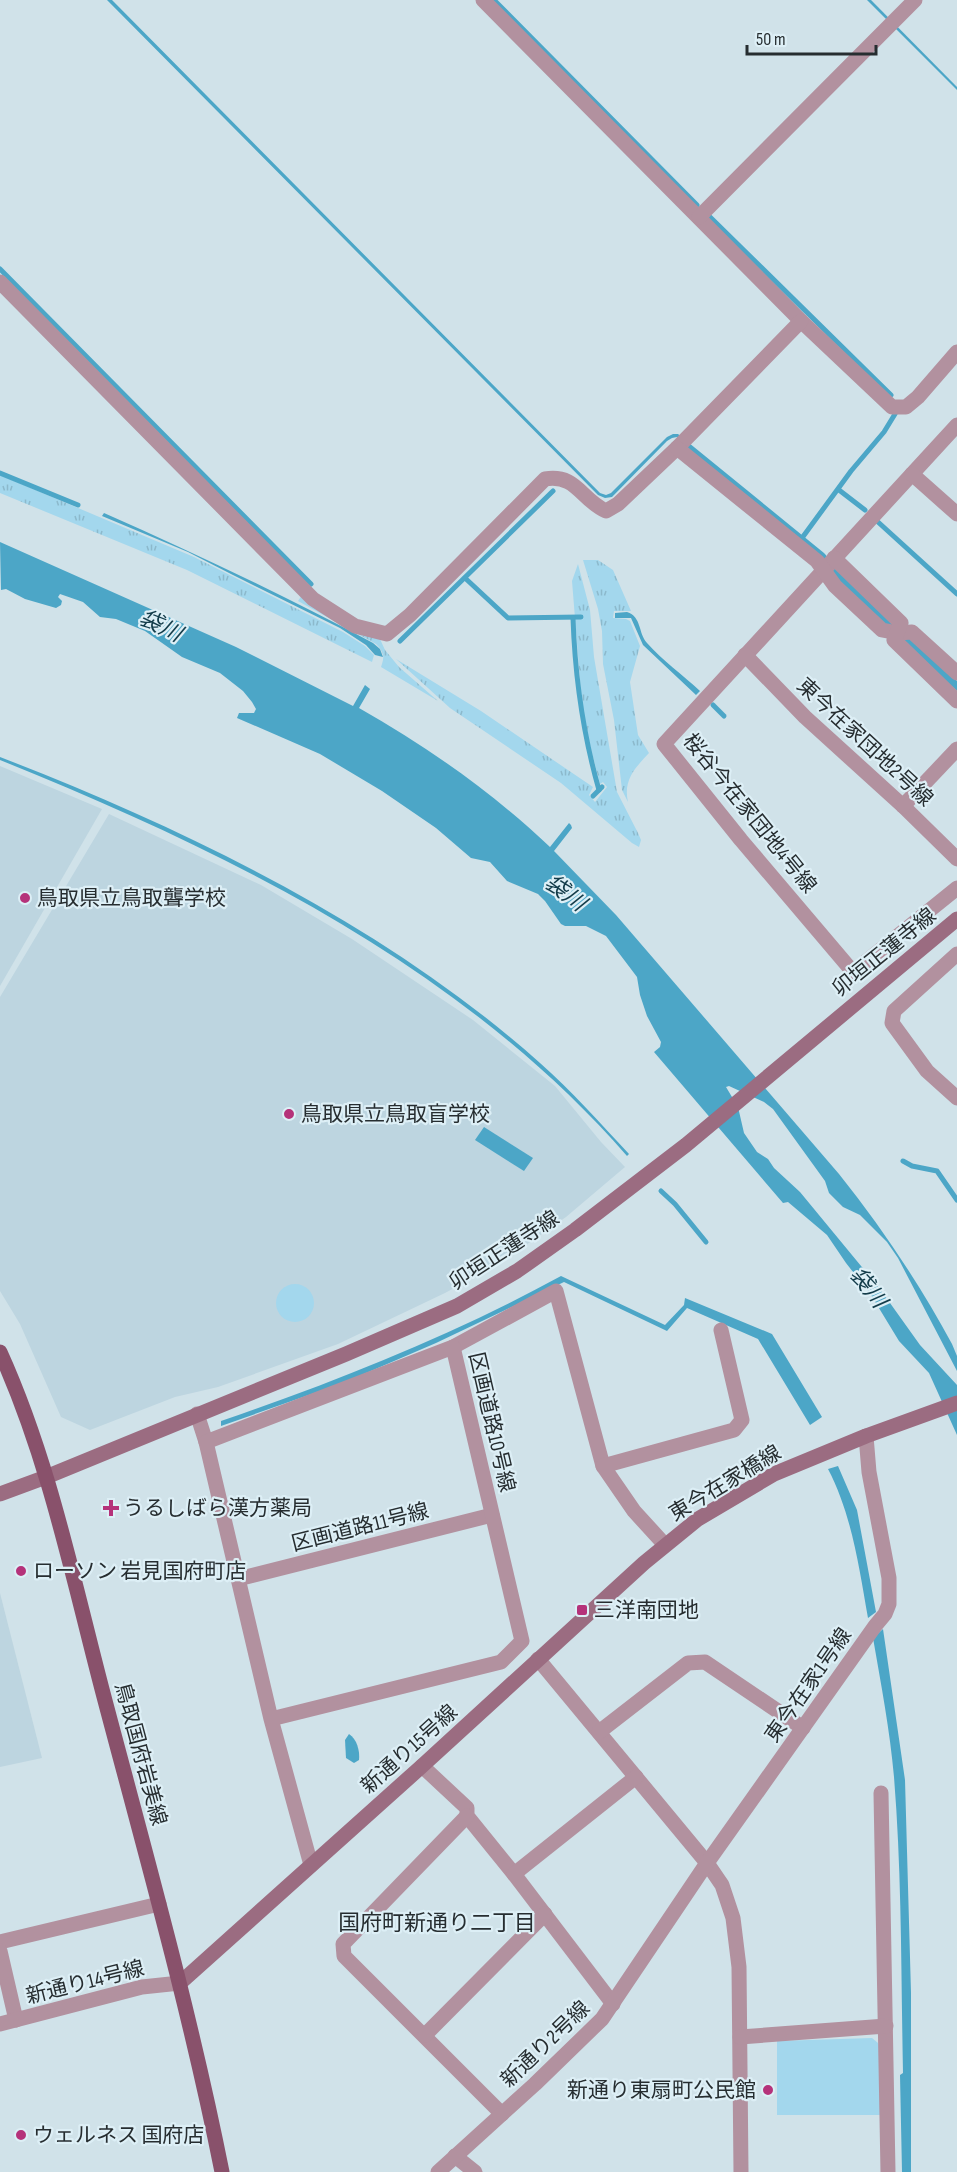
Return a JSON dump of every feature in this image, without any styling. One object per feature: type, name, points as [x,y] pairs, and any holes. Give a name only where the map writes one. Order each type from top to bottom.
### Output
[{"type":"main road","name":"卯垣正蓮寺線","points":[[0,1494],[346,1354],[457,1306],[522,1268],[686,1145],[957,919]]},
{"type":"main road","name":"鳥取国府岩美線","points":[[0,1352],[18,1392],[46,1477],[180,1983],[222,2172]]},
{"type":"main road","name":"東今在家橋線","points":[[665,1545],[699,1519],[774,1474],[957,1403]]},
{"type":"main road","name":"新通り15号線","points":[[180,1983],[665,1545]]},
{"type":"street","points":[[483,0],[801,321],[892,407],[906,407],[918,397],[957,352]]},
{"type":"street","points":[[699,217],[915,0]]},
{"type":"street","points":[[0,282],[312,599],[355,626],[387,634],[410,615],[545,479],[558,477],[571,482],[594,506],[606,511],[618,504],[677,448],[801,321]]},
{"type":"street","name":"桜谷今在家団地4号線","points":[[957,425],[664,744],[741,840],[853,972],[957,888]]},
{"type":"street","points":[[677,448],[817,561],[835,586],[882,630],[898,633],[912,632],[957,673]]},
{"type":"street","points":[[912,474],[957,514]]},
{"type":"street","points":[[834,558],[901,623],[894,640],[957,700]]},
{"type":"street","name":"東今在家団地2号線","points":[[745,655],[805,717],[903,806],[957,859]]},
{"type":"street","points":[[903,806],[957,749]]},
{"type":"street","points":[[957,954],[894,1011],[892,1023],[927,1071],[957,1098]]},
{"type":"street","points":[[453,1347],[556,1291],[603,1466],[634,1511],[665,1545]]},
{"type":"street","points":[[603,1466],[734,1430],[742,1420],[721,1330]]},
{"type":"street","name":"区画道路10号線","points":[[206,1442],[453,1347],[522,1641],[501,1662],[271,1719]]},
{"type":"street","points":[[198,1414],[271,1719],[311,1865]]},
{"type":"street","name":"東今在家1号線","points":[[663,1929],[890,1604],[889,1578],[869,1472],[870,1435]]},
{"type":"street","name":"区画道路11号線","points":[[238,1580],[492,1515]]},
{"type":"street","points":[[538,1659],[707,1863],[722,1886],[734,1918],[740,1966],[741,2172]]},
{"type":"street","points":[[599,1732],[688,1664],[705,1662],[803,1728]]},
{"type":"street","points":[[422,1766],[468,1808],[467,1816],[343,1944],[344,1956],[502,2114]]},
{"type":"street","points":[[514,1874],[636,1777]]},
{"type":"street","points":[[881,1792],[888,2172]]},
{"type":"street","points":[[467,1816],[613,2004]]},
{"type":"street","points":[[0,1942],[159,1904]]},
{"type":"street","points":[[425,2035],[545,1914]]},
{"type":"street","name":"新通り2号線","points":[[438,2172],[602,2019],[663,1929]]},
{"type":"street","points":[[0,1951],[16,2020]]},
{"type":"street","name":"新通り14号線","points":[[0,2024],[142,1988],[180,1983]]},
{"type":"street","points":[[740,2037],[886,2026]]},
{"type":"street","points":[[456,2156],[475,2172]]},
{"type":"shaded area","name":"鳥取県立鳥取聾学校","points":[[0,766],[102,809],[0,986]]},
{"type":"shaded area","name":"鳥取県立鳥取盲学校","points":[[109,814],[261,885],[352,939],[473,1020],[555,1086],[601,1142],[625,1167],[566,1217],[500,1263],[445,1293],[338,1344],[218,1387],[175,1397],[90,1430],[61,1417],[20,1324],[0,1291],[0,997]]},
{"type":"shaded area","points":[[0,1593],[42,1758],[0,1767]]},
{"type":"green space","points":[[0,475],[194,557],[343,632],[365,646],[374,655],[372,662],[187,570],[0,493]]},
{"type":"green space","points":[[583,560],[598,560],[613,570],[631,611],[614,611],[613,618],[630,621],[640,646],[630,682],[638,735],[649,753],[631,775],[627,787],[628,802],[622,790],[614,720],[603,664],[602,631],[598,609]]},
{"type":"green space","points":[[578,564],[590,610],[594,657],[617,792],[641,840],[639,847],[561,783],[450,708],[396,659],[481,711],[593,787],[589,795],[595,802],[607,787],[603,782],[600,784],[583,718],[572,581]]},
{"type":"green space","points":[[302,595],[380,639],[385,650],[399,667],[438,701],[381,667],[383,654],[376,644],[298,601]]},
{"type":"green space","points":[[295,1284],[308,1290],[314,1303],[308,1316],[295,1322],[282,1316],[276,1303],[282,1290]]},
{"type":"green space","points":[[872,2038],[880,2048],[880,2115],[777,2115],[777,2041]]},
{"type":"water","points":[[107,0],[112,0],[600,493],[606,495],[611,493],[667,437],[678,434],[824,553],[848,579],[957,681],[957,691],[677,437],[667,441],[612,497],[605,498],[598,495]]},
{"type":"water","points":[[867,0],[871,0],[957,87],[957,90]]},
{"type":"water","points":[[104,513],[240,575],[373,643],[380,649],[383,657],[375,655],[366,645],[340,628],[188,552],[102,516]]},
{"type":"water","name":"袋川","points":[[0,542],[236,647],[353,706],[365,685],[370,689],[359,708],[459,772],[506,808],[550,847],[569,823],[572,828],[554,851],[616,915],[839,1174],[885,1235],[913,1278],[952,1344],[957,1356],[957,1371],[898,1258],[887,1242],[860,1215],[843,1207],[829,1193],[825,1181],[773,1109],[764,1102],[729,1086],[726,1087],[738,1107],[744,1133],[757,1152],[768,1159],[774,1168],[800,1192],[880,1289],[920,1345],[957,1385],[957,1435],[929,1373],[899,1341],[871,1295],[827,1235],[788,1202],[783,1203],[654,1052],[660,1047],[661,1042],[647,1016],[637,977],[606,936],[586,926],[561,924],[538,894],[507,881],[490,862],[471,858],[436,828],[382,791],[320,754],[237,718],[239,713],[254,713],[256,709],[243,691],[220,673],[182,657],[145,631],[116,619],[100,617],[83,602],[60,594],[58,597],[62,601],[61,605],[56,608],[25,599],[6,589],[1,590]]},
{"type":"water","points":[[627,612],[638,621],[647,643],[700,691],[696,695],[643,645],[631,618],[615,618],[615,613]]},
{"type":"water","points":[[0,757],[143,816],[214,850],[284,886],[352,926],[418,968],[481,1014],[552,1074],[629,1154],[627,1156],[562,1088],[491,1027],[416,972],[338,922],[256,876],[172,834],[0,760]]},
{"type":"water","points":[[484,1127],[533,1158],[524,1171],[475,1140]]},
{"type":"water","points":[[561,1276],[665,1325],[684,1305],[685,1298],[772,1334],[822,1417],[810,1425],[758,1339],[687,1308],[667,1331],[564,1282],[436,1343],[343,1383],[221,1426],[221,1421],[394,1356],[479,1318]]},
{"type":"water","points":[[838,1466],[857,1510],[876,1612],[868,1618],[849,1523],[828,1469]]},
{"type":"water","points":[[883,1629],[905,1780],[911,1993],[911,2172],[902,2172],[901,1925],[894,1777],[888,1725],[873,1638]]},
{"type":"water","points":[[349,1734],[356,1742],[358,1749],[359,1760],[354,1763],[346,1758],[345,1740]]},
{"type":"waterway","points":[[494,0],[697,205]]},
{"type":"waterway","points":[[709,216],[891,395]]},
{"type":"waterway","points":[[0,269],[311,584]]},
{"type":"waterway","points":[[802,538],[851,471],[884,432],[895,414]]},
{"type":"waterway","points":[[0,473],[78,505]]},
{"type":"waterway","points":[[839,490],[865,510]]},
{"type":"waterway","points":[[400,641],[553,491]]},
{"type":"waterway","points":[[878,522],[957,594]]},
{"type":"waterway","points":[[465,578],[508,618],[581,617]]},
{"type":"waterway","points":[[573,618],[581,705],[588,748],[599,790]]},
{"type":"waterway","points":[[713,705],[724,716]]},
{"type":"waterway","points":[[593,796],[602,787]]},
{"type":"waterway","points":[[903,1161],[912,1166],[937,1171],[957,1200]]},
{"type":"waterway","points":[[661,1191],[675,1204],[706,1242]]},
{"type":"place","name":"鳥取県立鳥取聾学校","points":[[25,898]]},
{"type":"place","name":"鳥取県立鳥取盲学校","points":[[289,1114]]},
{"type":"place","name":"うるしばら漢方薬局","points":[[111,1508]]},
{"type":"place","name":"ローソン 岩見国府町店","points":[[21,1571]]},
{"type":"place","name":"三洋南団地","points":[[582,1610]]},
{"type":"place","name":"新通り東扇町公民館","points":[[768,2090]]},
{"type":"place","name":"ウェルネス 国府店","points":[[21,2135]]},
{"type":"district","name":"国府町新通り二丁目","points":[[437,1922]]}]
